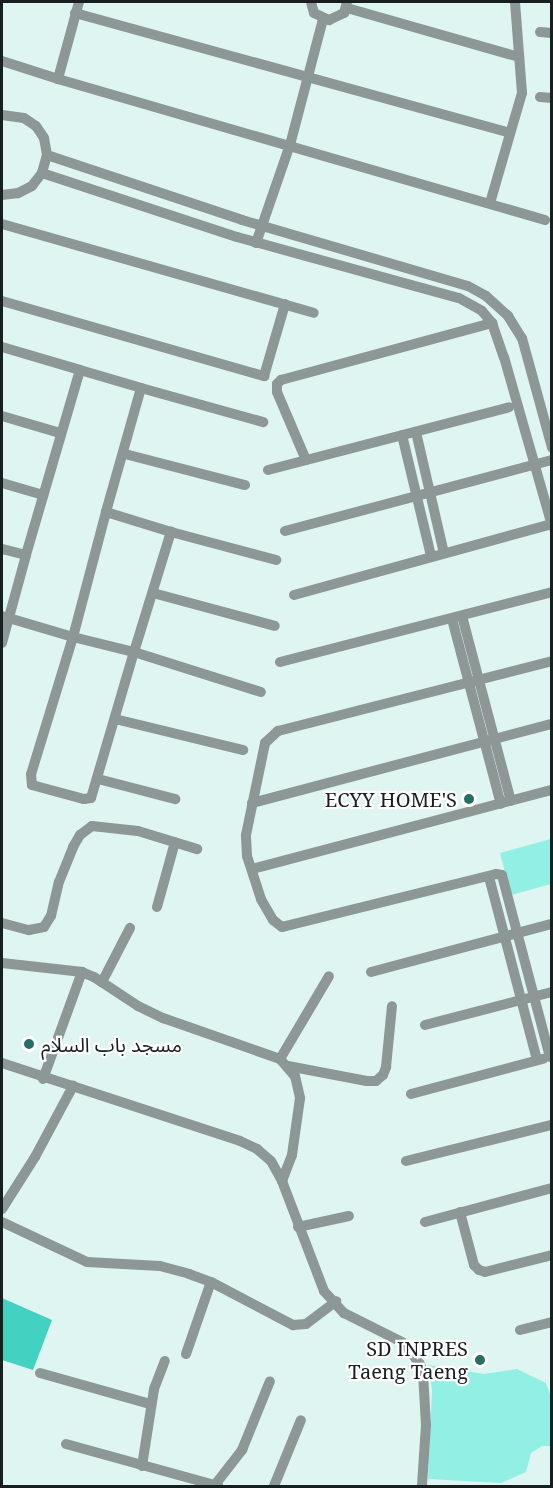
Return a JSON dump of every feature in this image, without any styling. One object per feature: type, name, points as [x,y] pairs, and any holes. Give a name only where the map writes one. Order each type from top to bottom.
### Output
[{"type":"street","points":[[58,79],[79,2]]},
{"type":"street","points":[[311,2],[314,13],[324,20],[335,20],[347,5],[519,57]]},
{"type":"street","points":[[490,203],[522,93],[515,2]]},
{"type":"street","points":[[75,13],[510,133]]},
{"type":"street","points":[[256,243],[290,145],[324,20]]},
{"type":"street","points":[[540,32],[552,33]]},
{"type":"street","points":[[2,61],[545,220]]},
{"type":"street","points":[[2,115],[24,118],[36,126],[44,138],[47,155],[42,173],[32,186],[18,193],[2,195]]},
{"type":"street","points":[[47,155],[242,220],[468,286],[498,305],[515,325],[522,338],[552,448]]},
{"type":"street","points":[[42,173],[256,243],[459,298],[482,311],[492,323],[551,525],[294,595]]},
{"type":"street","points":[[237,237],[242,220]]},
{"type":"street","points":[[2,224],[314,313]]},
{"type":"street","points":[[459,298],[468,286]]},
{"type":"street","points":[[2,301],[264,376],[285,304]]},
{"type":"street","points":[[306,460],[277,392],[281,380],[492,323]]},
{"type":"street","points":[[2,347],[263,422]]},
{"type":"street","points":[[2,643],[5,617],[26,555],[80,370]]},
{"type":"street","points":[[141,388],[125,454],[106,512],[73,637],[30,782],[32,785],[84,800],[93,795],[171,532]]},
{"type":"street","points":[[268,470],[509,407]]},
{"type":"street","points":[[2,416],[60,433]]},
{"type":"street","points":[[416,432],[444,553]]},
{"type":"street","points":[[402,435],[431,556]]},
{"type":"street","points":[[125,454],[245,485]]},
{"type":"street","points":[[285,531],[552,460]]},
{"type":"street","points":[[2,483],[43,495]]},
{"type":"street","points":[[106,512],[276,560]]},
{"type":"street","points":[[2,549],[26,555]]},
{"type":"street","points":[[280,662],[552,592]]},
{"type":"street","points":[[153,593],[275,626]]},
{"type":"street","points":[[5,617],[134,652],[261,692]]},
{"type":"street","points":[[457,618],[506,802]]},
{"type":"street","points":[[537,1060],[520,1000],[502,874],[282,927],[273,920],[261,899],[247,856],[246,835],[265,743],[278,731],[552,661]]},
{"type":"street","points":[[115,719],[243,750]]},
{"type":"street","points":[[252,803],[552,724]]},
{"type":"street","points":[[98,779],[175,799]]},
{"type":"street","points":[[252,869],[552,790]]},
{"type":"street","points":[[2,923],[29,930],[44,927],[51,916],[59,882],[73,847],[80,835],[92,826],[138,831],[196,849]]},
{"type":"street","points":[[157,907],[174,842]]},
{"type":"street","points":[[411,1094],[551,1057],[534,996],[489,877]]},
{"type":"street","points":[[371,972],[552,924]]},
{"type":"street","points":[[102,982],[130,928]]},
{"type":"street","points":[[2,963],[82,972],[102,982],[138,1006],[163,1018],[284,1062],[367,1081],[376,1080],[383,1075],[386,1066],[392,1006]]},
{"type":"street","points":[[44,1079],[82,972]]},
{"type":"street","points":[[284,1062],[329,976]]},
{"type":"street","points":[[425,1025],[552,992]]},
{"type":"street","points":[[282,1181],[292,1155],[300,1098],[298,1084],[284,1062]]},
{"type":"street","points":[[2,1063],[257,1149],[271,1161],[282,1181],[324,1291],[336,1301],[344,1313],[404,1343],[420,1364],[423,1373],[426,1425],[422,1486]]},
{"type":"street","points":[[2,1209],[35,1157],[73,1086]]},
{"type":"street","points":[[406,1161],[551,1125]]},
{"type":"street","points":[[425,1222],[552,1188]]},
{"type":"street","points":[[460,1212],[474,1265],[479,1270],[485,1272],[552,1255]]},
{"type":"street","points":[[298,1227],[349,1216]]},
{"type":"street","points":[[2,1222],[87,1262],[160,1266],[211,1282],[287,1324],[297,1326],[306,1324],[336,1301]]},
{"type":"street","points":[[186,1354],[211,1282]]},
{"type":"street","points":[[520,1330],[552,1322]]},
{"type":"street","points":[[142,1466],[150,1404],[165,1362]]},
{"type":"street","points":[[40,1372],[150,1404]]},
{"type":"street","points":[[66,1444],[216,1486],[242,1450],[270,1381]]},
{"type":"street","points":[[274,1486],[301,1420]]},
{"type":"green space","points":[[551,839],[551,884],[511,895],[500,853]]},
{"type":"green space","points":[[2,1298],[52,1320],[33,1370],[2,1360]]},
{"type":"green space","points":[[429,1365],[484,1374],[517,1369],[546,1383],[551,1397],[551,1446],[542,1446],[531,1453],[526,1472],[501,1483],[428,1479],[432,1391]]},
{"type":"place","name":"ECYY HOME'S","points":[[469,799]]},
{"type":"place","name":"مسجد باب السلام","points":[[29,1044]]},
{"type":"place","name":"SD INPRES Taeng Taeng","points":[[480,1360]]}]
